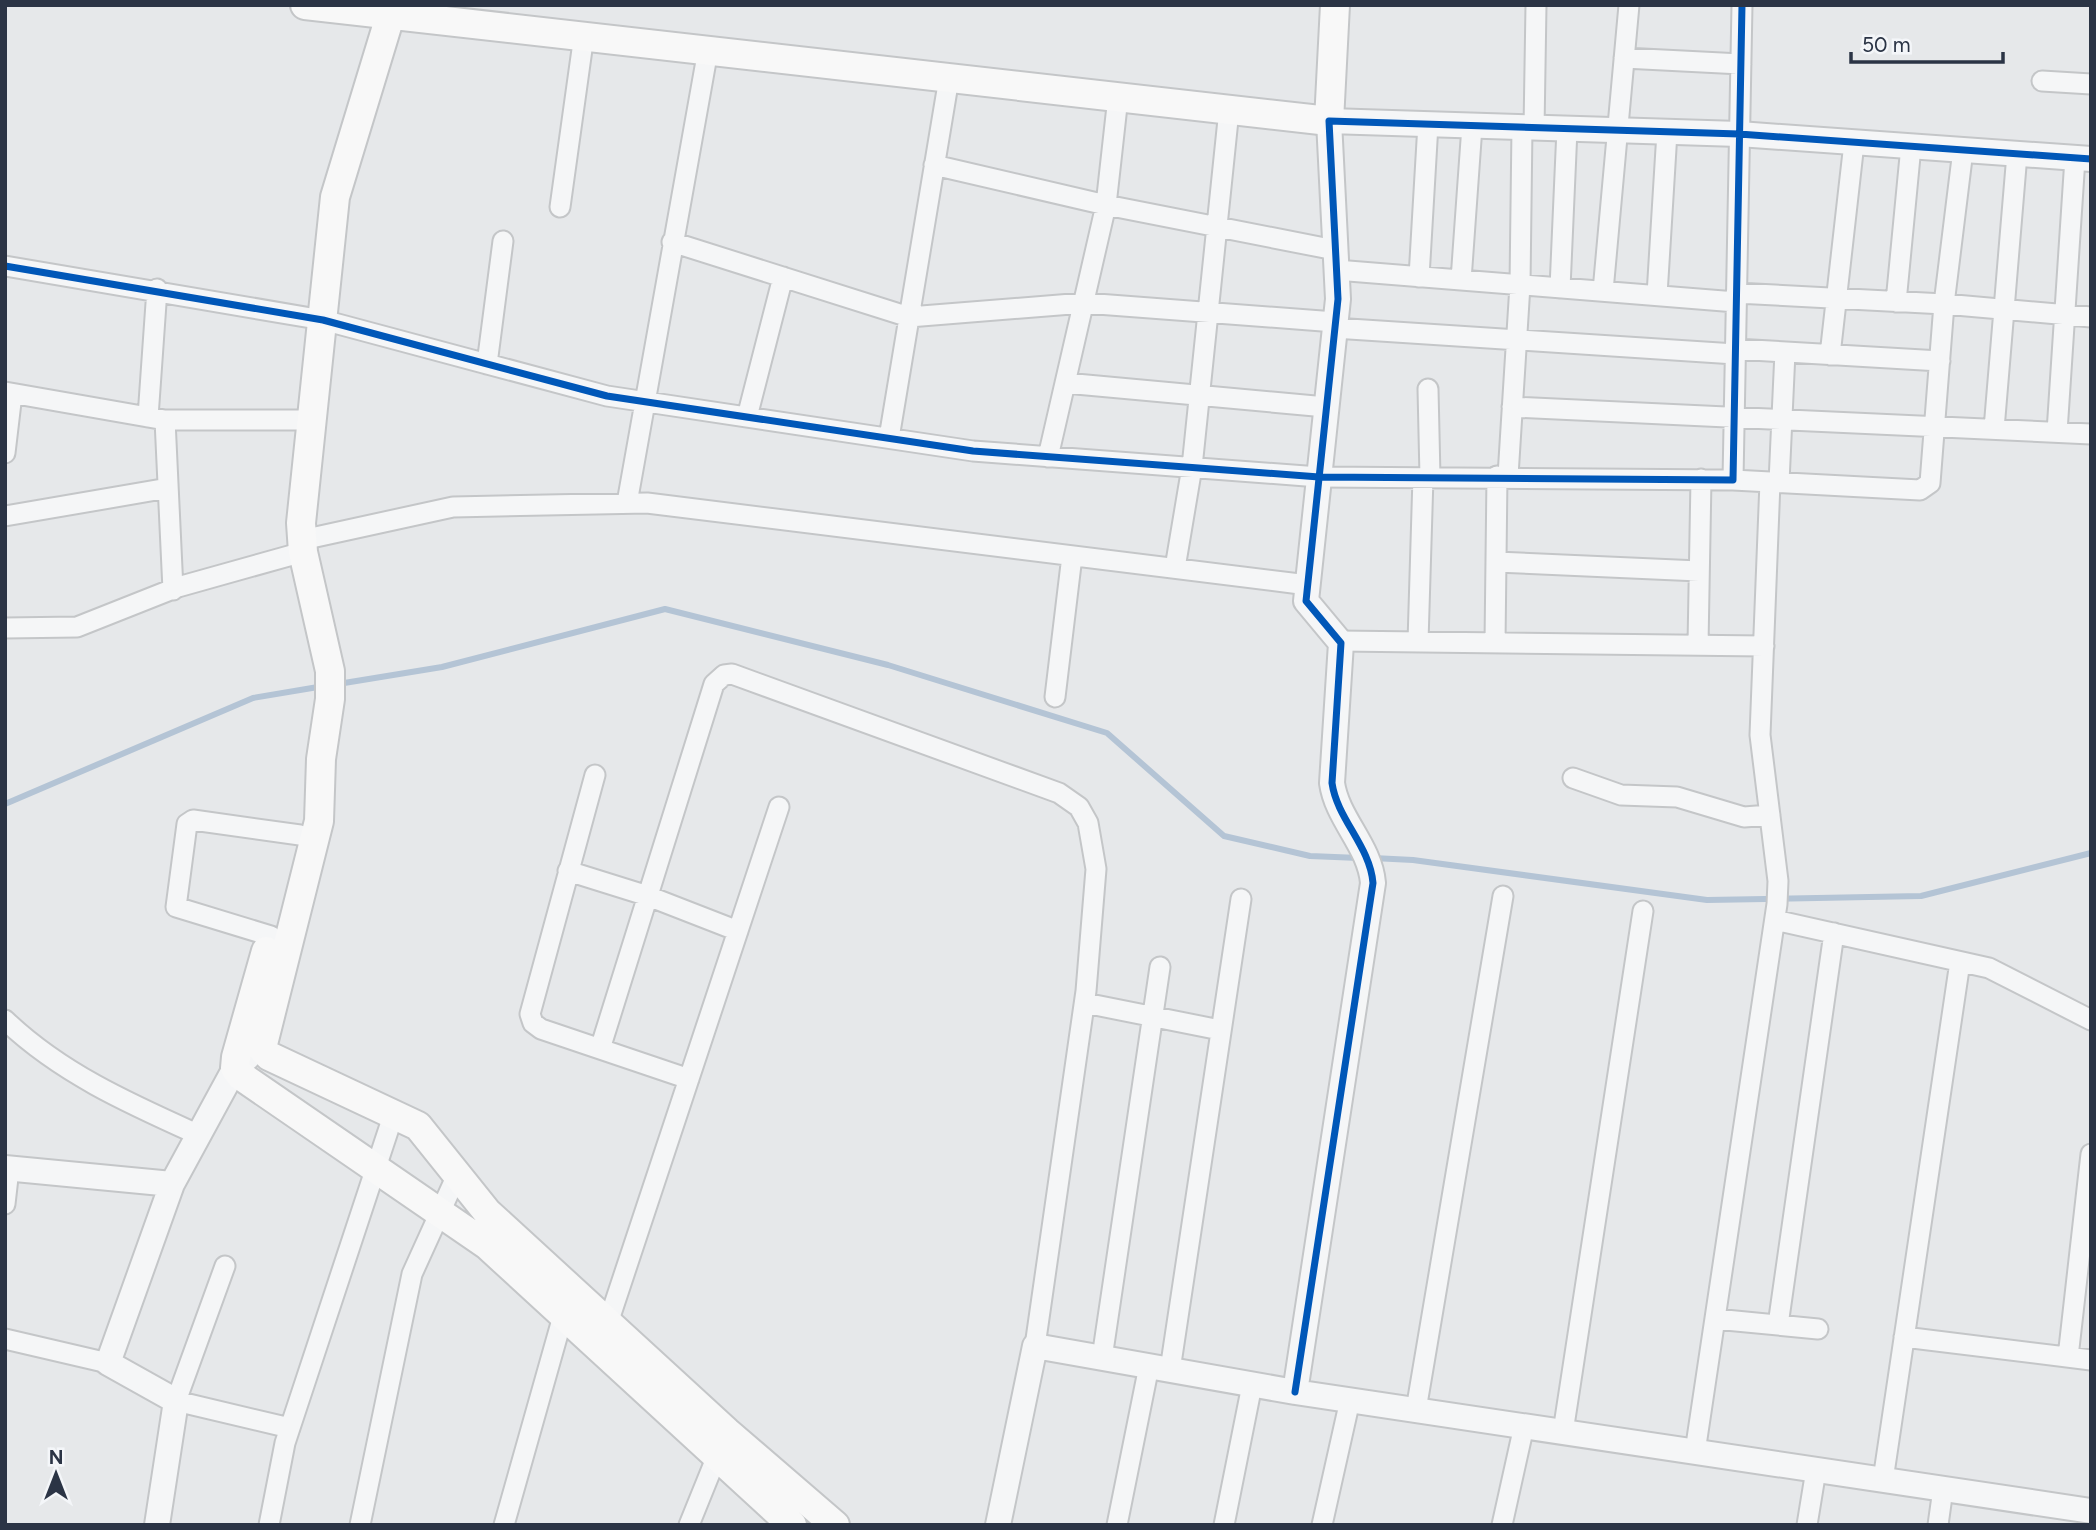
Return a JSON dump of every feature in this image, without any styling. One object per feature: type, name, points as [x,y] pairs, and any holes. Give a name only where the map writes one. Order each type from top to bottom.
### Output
[{"type":"main road","points":[[306,5],[391,9],[584,36],[1329,121],[1335,5]]},
{"type":"main road","points":[[391,9],[335,197],[301,523],[303,546],[330,671],[331,699],[319,784],[319,821],[271,936],[235,1068],[241,1076],[438,1210],[570,1305],[608,1322],[792,1525]]},
{"type":"main road","points":[[319,784],[300,835],[295,882],[262,1045],[269,1056],[418,1126],[487,1212],[570,1305],[721,1444],[822,1521]]},
{"type":"street","points":[[1495,643],[1496,562],[1512,407],[1536,5]]},
{"type":"street","points":[[1603,291],[1629,5]]},
{"type":"street","points":[[1733,480],[1742,5]]},
{"type":"street","points":[[560,207],[584,36]]},
{"type":"street","points":[[628,503],[643,402],[708,50]]},
{"type":"street","points":[[1624,58],[1741,64]]},
{"type":"street","points":[[889,438],[949,78]]},
{"type":"street","points":[[2042,80],[2091,84]]},
{"type":"street","points":[[1048,457],[1106,205],[1118,97]]},
{"type":"street","points":[[1175,568],[1201,396],[1229,110]]},
{"type":"street","points":[[1295,1392],[1373,883],[1371,867],[1337,803],[1332,783],[1339,641],[1306,601],[1335,325],[1336,260],[1329,121],[1739,134],[2083,158],[2063,314],[2057,432]]},
{"type":"street","points":[[1419,276],[1428,124]]},
{"type":"street","points":[[1461,280],[1472,126]]},
{"type":"street","points":[[1560,288],[1567,129]]},
{"type":"street","points":[[1657,295],[1667,132]]},
{"type":"street","points":[[1830,355],[1854,143]]},
{"type":"street","points":[[1896,302],[1910,146]]},
{"type":"street","points":[[5,266],[157,289],[323,320],[607,396],[973,451],[1319,477],[1701,479],[1926,488],[1931,477],[1944,304],[1963,150]]},
{"type":"street","points":[[1994,429],[2017,154]]},
{"type":"street","points":[[934,165],[1218,228],[1336,260],[1419,276],[1657,295],[1944,304],[2091,317]]},
{"type":"street","points":[[487,364],[503,241]]},
{"type":"street","points":[[672,242],[909,317],[1084,303],[1515,340],[1940,361]]},
{"type":"street","points":[[747,417],[783,277]]},
{"type":"street","points":[[157,289],[157,418],[168,488],[173,590]]},
{"type":"street","points":[[1695,1452],[1776,912],[1778,881],[1760,735],[1775,482],[1783,420],[1786,352]]},
{"type":"street","points":[[1065,383],[1326,407]]},
{"type":"street","points":[[1418,642],[1427,477],[1428,389]]},
{"type":"street","points":[[5,453],[9,393],[157,418],[312,420]]},
{"type":"street","points":[[1512,407],[2091,434]]},
{"type":"street","points":[[1698,645],[1701,479]]},
{"type":"street","points":[[5,516],[168,488]]},
{"type":"street","points":[[5,628],[78,627],[173,590],[303,546],[453,508],[659,504],[1308,585]]},
{"type":"street","points":[[1055,697],[1072,556]]},
{"type":"street","points":[[1496,562],[1699,571]]},
{"type":"street","points":[[1339,641],[1764,646]]},
{"type":"street","points":[[600,1049],[718,678],[732,674],[1059,793],[1079,807],[1088,823],[1096,869],[1084,1003],[1035,1346],[998,1525]]},
{"type":"street","points":[[595,775],[530,1014],[533,1023],[541,1029],[689,1079]]},
{"type":"street","points":[[1573,778],[1621,795],[1677,797],[1744,817],[1770,815]]},
{"type":"street","points":[[608,1322],[779,807]]},
{"type":"street","points":[[271,936],[176,907],[187,824],[193,820],[300,835]]},
{"type":"street","points":[[568,871],[648,896],[738,931]]},
{"type":"street","points":[[1416,1410],[1503,896]]},
{"type":"street","points":[[1117,1525],[1159,1368],[1241,899]]},
{"type":"street","points":[[1563,1432],[1615,1108],[1643,911]]},
{"type":"street","points":[[1776,912],[1833,933],[2003,973],[2091,1020]]},
{"type":"street","points":[[1778,1325],[1833,933]]},
{"type":"street","points":[[1882,1479],[1960,962]]},
{"type":"street","points":[[1102,1358],[1160,967]]},
{"type":"street","points":[[1084,1003],[1220,1030]]},
{"type":"street","points":[[5,1020],[59,1063],[128,1104],[199,1135]]},
{"type":"street","points":[[108,1363],[172,1184],[235,1068],[262,1045]]},
{"type":"street","points":[[269,1525],[290,1428],[394,1113]]},
{"type":"street","points":[[2068,1357],[2086,1254],[2091,1154]]},
{"type":"street","points":[[5,1204],[7,1168],[172,1184]]},
{"type":"street","points":[[360,1525],[412,1274],[438,1210],[457,1175]]},
{"type":"street","points":[[157,1525],[176,1401],[225,1266]]},
{"type":"street","points":[[504,1525],[570,1305]]},
{"type":"street","points":[[1715,1319],[1818,1329]]},
{"type":"street","points":[[1904,1337],[2091,1360]]},
{"type":"street","points":[[5,1339],[108,1363],[176,1401],[290,1428]]},
{"type":"street","points":[[1035,1346],[1295,1392],[1943,1489],[2054,1515],[2091,1511]]},
{"type":"street","points":[[1224,1525],[1252,1385]]},
{"type":"street","points":[[1322,1525],[1350,1400]]},
{"type":"street","points":[[1502,1525],[1524,1426]]},
{"type":"street","points":[[689,1525],[721,1444]]},
{"type":"street","points":[[1807,1525],[1816,1470]]},
{"type":"street","points":[[1938,1525],[1943,1489]]},
{"type":"waterway","points":[[338,684],[442,667],[665,609],[888,665],[1107,733],[1224,836],[1310,856],[1359,858]]},
{"type":"waterway","points":[[5,804],[253,698],[324,686]]},
{"type":"waterway","points":[[1373,858],[1413,860],[1707,900],[1921,896],[2091,853]]},
{"type":"cycle path","points":[[5,266],[323,320],[607,396],[973,451],[1319,477],[1733,480],[1742,5]]},
{"type":"cycle path","points":[[1295,1392],[1373,883],[1366,857],[1340,809],[1332,783],[1341,643],[1306,601],[1338,299],[1329,121],[1739,134],[2091,159]]}]
